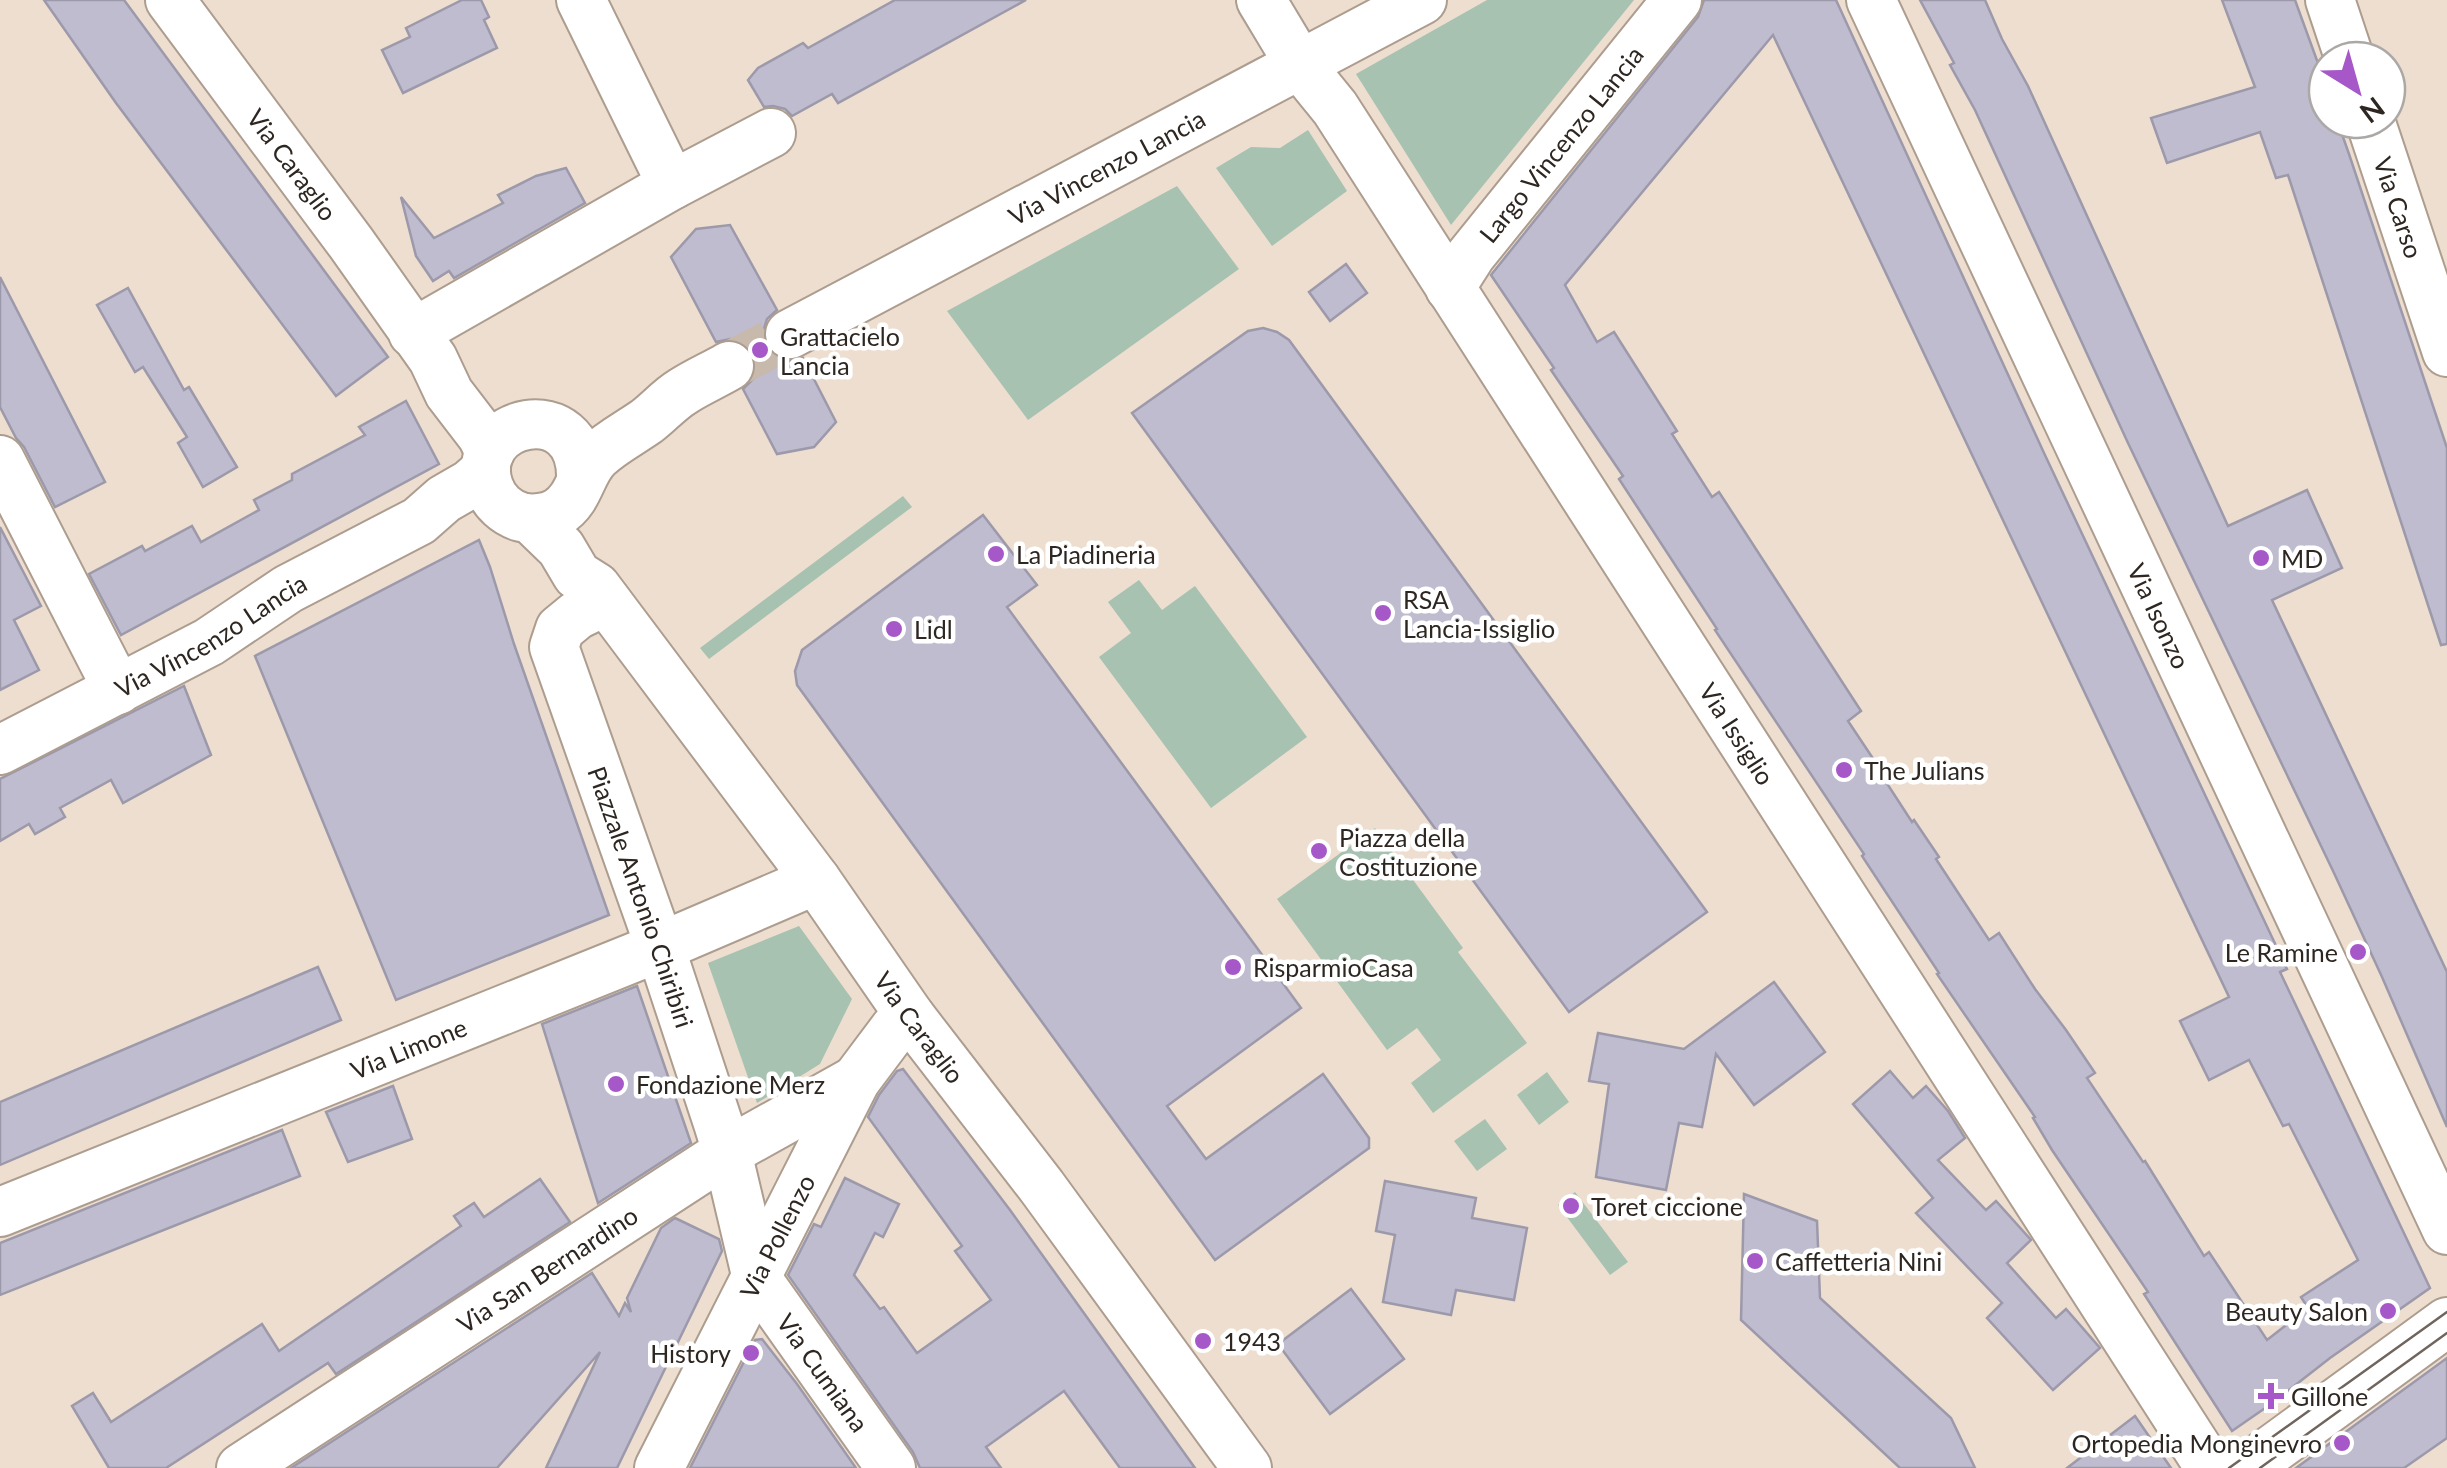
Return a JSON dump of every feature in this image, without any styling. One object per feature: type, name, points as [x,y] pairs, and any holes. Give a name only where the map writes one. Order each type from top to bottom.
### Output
[{"type":"street","name":"Via Caraglio","points":[[170,0],[351,243],[423,346],[449,393],[482,436],[514,467],[577,575],[601,594],[816,880],[910,1016],[1042,1187],[1247,1468]]},
{"type":"street","points":[[581,0],[672,185]]},
{"type":"street","name":"Via Issiglio","points":[[1261,0],[1300,64],[1335,108],[2210,1468]]},
{"type":"street","name":"Via Vincenzo Lancia","points":[[790,334],[1422,0]]},
{"type":"street","name":"Largo Vincenzo Lancia","points":[[1450,288],[1471,255],[1677,0]]},
{"type":"street","name":"Via Isonzo","points":[[1871,0],[2447,1230]]},
{"type":"street","points":[[2330,0],[2343,40]]},
{"type":"street","points":[[423,346],[672,185],[771,134]]},
{"type":"street","name":"Via Carso","points":[[2377,140],[2447,352]]},
{"type":"street","name":"Via Vincenzo Lancia","points":[[514,467],[557,513],[568,504],[587,466],[596,457],[682,392],[729,366]]},
{"type":"street","name":"Via Vincenzo Lancia","points":[[0,750],[209,642],[288,589],[419,521],[474,508],[514,467],[576,429],[631,405],[682,392]]},
{"type":"street","name":"Via Caraglio","points":[[514,467],[570,439],[582,466],[579,486],[583,537],[601,594]]},
{"type":"street","points":[[0,460],[118,690]]},
{"type":"street","name":"Piazzale Antonio Chiribiri","points":[[601,594],[560,629],[554,648],[728,1152],[757,1279]]},
{"type":"street","name":"Via Limone","points":[[0,1212],[660,947],[816,880]]},
{"type":"street","name":"Via Pollenzo","points":[[659,1468],[856,1080],[894,1028],[910,1016]]},
{"type":"street","name":"Via San Bernardino","points":[[241,1468],[728,1152],[856,1080]]},
{"type":"street","name":"Via Cumiana","points":[[757,1279],[891,1468]]},
{"type":"street","points":[[2247,1468],[2447,1322]]},
{"type":"green space","points":[[1487,0],[1634,0],[1451,225],[1356,74]]},
{"type":"green space","points":[[1308,130],[1347,191],[1272,246],[1216,168],[1251,147],[1280,148]]},
{"type":"green space","points":[[1177,186],[1239,269],[1028,420],[947,311]]},
{"type":"green space","points":[[903,496],[912,507],[709,659],[700,648]]},
{"type":"green space","points":[[1139,580],[1162,610],[1195,586],[1307,737],[1211,808],[1099,657],[1131,633],[1108,602]]},
{"type":"green space","points":[[1375,828],[1463,948],[1458,952],[1527,1043],[1433,1113],[1411,1083],[1441,1060],[1417,1028],[1387,1050],[1277,899]]},
{"type":"green space","points":[[799,926],[852,999],[820,1064],[757,1103],[708,963]]},
{"type":"green space","points":[[1547,1072],[1569,1102],[1539,1125],[1517,1095]]},
{"type":"green space","points":[[1485,1119],[1507,1149],[1477,1171],[1454,1141]]},
{"type":"green space","points":[[1575,1192],[1628,1262],[1610,1275],[1558,1205]]},
{"type":"building","points":[[44,0],[124,0],[388,357],[336,396],[116,103]]},
{"type":"building","points":[[462,0],[481,0],[489,17],[484,20],[497,48],[403,93],[382,50],[410,37],[406,28]]},
{"type":"building","points":[[895,0],[1026,0],[838,103],[832,94],[792,116],[785,109],[764,107],[748,80],[758,68],[803,43],[808,48]]},
{"type":"building","points":[[1704,0],[1836,0],[2287,969],[2280,972],[2430,1288],[2232,1431],[2144,1294],[2148,1292],[1937,974],[1864,854],[1619,479],[1623,476],[1491,275],[1698,17]],"holes":[[[1773,35],[2229,997],[2180,1021],[2209,1080],[2249,1060],[2283,1126],[2289,1124],[2358,1260],[2301,1297],[2308,1308],[2267,1340],[2209,1252],[2204,1256],[2087,1078],[2095,1073],[2066,1030],[1999,933],[1989,940],[1936,859],[1939,857],[1886,782],[1848,721],[1861,711],[1719,492],[1712,497],[1672,434],[1677,431],[1614,332],[1597,342],[1565,285]]]},
{"type":"building","points":[[1920,0],[1985,0],[2228,526],[2307,490],[2342,568],[2272,600],[2447,972],[2447,1127],[2334,873],[2128,443],[1975,110],[1950,65],[1954,63]]},
{"type":"building","points":[[2222,0],[2295,0],[2310,40],[2307,140],[2344,140],[2447,448],[2447,644],[2441,645],[2288,175],[2276,178],[2260,132],[2167,163],[2151,118],[2255,87]]},
{"type":"building","points":[[566,168],[585,203],[454,278],[449,271],[433,281],[416,256],[401,197],[434,238],[503,203],[498,195],[536,176]]},
{"type":"building","name":"Grattacielo Lancia","points":[[730,225],[777,310],[767,319],[763,332],[766,348],[776,358],[803,358],[836,422],[814,447],[777,454],[743,389],[753,379],[753,353],[742,342],[716,342],[671,257],[696,229]]},
{"type":"building","points":[[1346,264],[1367,293],[1330,321],[1309,292]]},
{"type":"building","points":[[0,277],[105,482],[55,507],[0,407]]},
{"type":"building","points":[[128,288],[184,390],[189,387],[237,467],[203,487],[178,443],[187,437],[143,367],[135,372],[97,305]]},
{"type":"building","name":"RSA Lancia-Issiglio","points":[[1263,328],[1289,340],[1707,912],[1569,1012],[1132,413],[1248,331]]},
{"type":"building","points":[[406,401],[439,464],[121,635],[89,574],[192,526],[201,542],[259,510],[254,500],[292,480],[292,474],[365,435],[359,427]]},
{"type":"building","points":[[983,515],[1037,585],[1007,607],[1301,1008],[1167,1106],[1206,1159],[1323,1074],[1369,1138],[1369,1148],[1215,1260],[797,685],[795,671],[802,650]]},
{"type":"building","points":[[0,527],[41,606],[14,620],[39,670],[0,690]]},
{"type":"building","points":[[479,540],[609,915],[396,1000],[255,656]]},
{"type":"building","points":[[184,686],[211,755],[123,803],[111,780],[60,808],[65,817],[35,834],[29,824],[0,841],[0,779]]},
{"type":"building","points":[[318,967],[341,1020],[0,1165],[0,1102]]},
{"type":"building","points":[[1774,982],[1825,1052],[1754,1105],[1716,1054],[1702,1127],[1679,1123],[1666,1190],[1596,1177],[1609,1084],[1589,1081],[1598,1033],[1684,1049]]},
{"type":"building","name":"Fondazione Merz","points":[[637,986],[691,1143],[598,1203],[542,1024]]},
{"type":"building","points":[[903,1069],[1010,1210],[1195,1468],[1120,1468],[1064,1391],[986,1447],[1001,1468],[920,1468],[913,1452],[788,1275],[814,1224],[821,1227],[845,1178],[899,1204],[883,1237],[875,1233],[854,1275],[880,1309],[884,1307],[917,1353],[991,1300],[955,1251],[962,1246],[868,1117],[879,1095],[897,1071]]},
{"type":"building","points":[[1890,1071],[1913,1098],[1926,1086],[1965,1138],[1938,1160],[1986,1210],[1996,1201],[2031,1240],[2007,1263],[2056,1318],[2066,1309],[2100,1348],[2053,1390],[1987,1318],[2002,1303],[1916,1213],[1933,1198],[1853,1104]]},
{"type":"building","points":[[393,1086],[412,1139],[348,1162],[326,1112]]},
{"type":"building","points":[[282,1130],[300,1176],[0,1295],[0,1243]]},
{"type":"building","points":[[540,1179],[570,1222],[336,1374],[328,1363],[166,1468],[109,1468],[72,1406],[93,1393],[111,1422],[262,1324],[279,1351],[461,1226],[454,1216],[474,1203],[484,1217]]},
{"type":"building","points":[[1385,1181],[1476,1198],[1472,1218],[1527,1228],[1514,1300],[1456,1290],[1451,1315],[1383,1302],[1395,1235],[1376,1231]]},
{"type":"building","points":[[1744,1194],[1817,1221],[1820,1298],[1951,1418],[1975,1468],[1900,1468],[1741,1320]]},
{"type":"building","points":[[675,1218],[719,1239],[722,1251],[617,1468],[546,1468],[600,1352],[497,1468],[291,1468],[592,1273],[619,1316],[625,1303],[631,1312],[627,1298],[661,1228]]},
{"type":"building","points":[[1351,1289],[1404,1359],[1330,1414],[1278,1344]]},
{"type":"building","points":[[762,1339],[856,1468],[690,1468],[755,1340]]},
{"type":"building","points":[[2447,1358],[2447,1438],[2404,1468],[2296,1468]]},
{"type":"building","points":[[2135,1416],[2171,1468],[2067,1468]]},
{"type":"tunnel","points":[[729,366],[790,334]]},
{"type":"tram line","points":[[2229,1468],[2447,1312]]},
{"type":"tram line","points":[[2260,1468],[2447,1333]]},
{"type":"place","name":"Grattacielo Lancia","points":[[760,350]]},
{"type":"place","name":"La Piadineria","points":[[996,554]]},
{"type":"place","name":"MD","points":[[2261,558]]},
{"type":"place","name":"RSA Lancia-Issiglio","points":[[1383,613]]},
{"type":"place","name":"Lidl","points":[[894,629]]},
{"type":"place","name":"The Julians","points":[[1844,770]]},
{"type":"place","name":"Piazza della Costituzione","points":[[1319,851]]},
{"type":"place","name":"Le Ramine","points":[[2358,952]]},
{"type":"place","name":"RisparmioCasa","points":[[1233,967]]},
{"type":"place","name":"Fondazione Merz","points":[[616,1084]]},
{"type":"place","name":"Toret ciccione","points":[[1571,1206]]},
{"type":"place","name":"Caffetteria Nini","points":[[1755,1261]]},
{"type":"place","name":"Beauty Salon","points":[[2388,1311]]},
{"type":"place","name":"1943","points":[[1203,1341]]},
{"type":"place","name":"History","points":[[751,1353]]},
{"type":"place","name":"Gillone","points":[[2271,1396]]},
{"type":"place","name":"Ortopedia Monginevro","points":[[2342,1443]]}]
